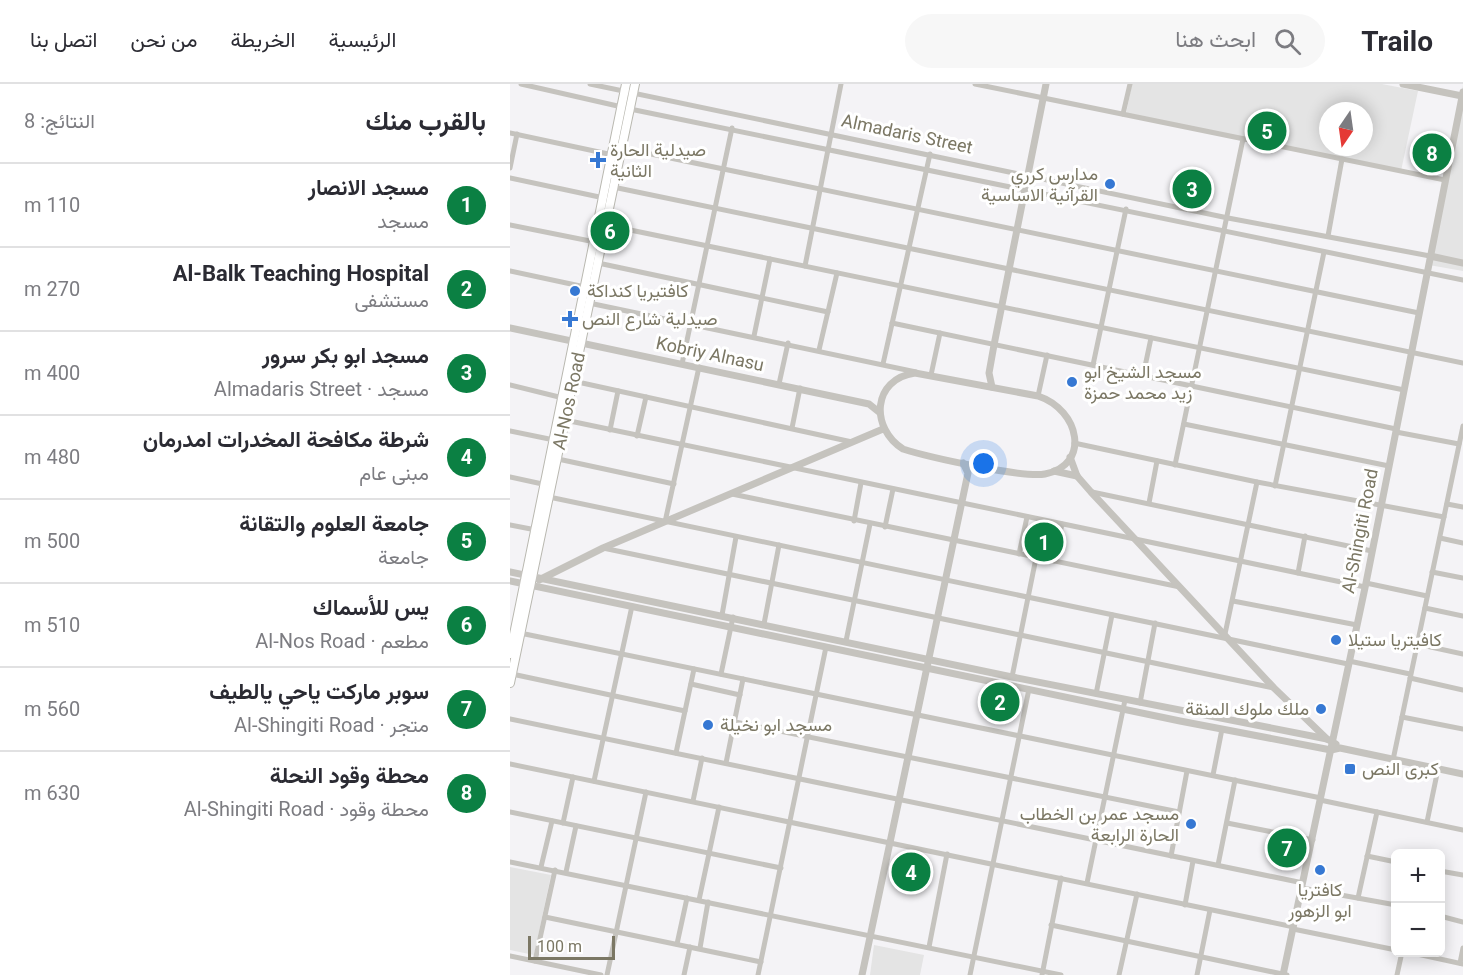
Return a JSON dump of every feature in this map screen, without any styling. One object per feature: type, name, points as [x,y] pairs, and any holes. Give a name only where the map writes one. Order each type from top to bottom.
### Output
[{"type":"main road","name":"Al-Nos Road","points":[[510,654],[532,581],[549,497],[548,485],[554,440],[577,342],[590,303],[622,148],[628,89],[635,84]]},
{"type":"main road","name":"Al-Nos Road","points":[[532,581],[536,530],[548,485],[558,459],[573,381],[585,287],[613,155],[626,108]]},
{"type":"main road","name":"Al-Nos Road","points":[[511,678],[515,632]]},
{"type":"street","name":"Almadaris Street","points":[[521,84],[626,108],[828,147],[1463,280]]},
{"type":"street","name":"Almadaris Street","points":[[590,84],[628,89],[1228,218],[1430,256]]},
{"type":"street","points":[[805,266],[841,84]]},
{"type":"street","points":[[975,84],[1445,180]]},
{"type":"street","points":[[992,387],[989,373],[1046,84]]},
{"type":"street","points":[[1123,114],[1130,84]]},
{"type":"street","points":[[1403,84],[1463,94]]},
{"type":"street","name":"Al-Shingiti Road","points":[[1285,975],[1331,750],[1330,740],[1372,551],[1463,94]]},
{"type":"street","points":[[682,364],[732,128]]},
{"type":"street","points":[[510,133],[613,155]]},
{"type":"street","points":[[510,168],[517,134]]},
{"type":"street","points":[[1175,465],[1226,230],[1243,139]]},
{"type":"street","points":[[622,148],[1216,273],[1419,313]]},
{"type":"street","points":[[883,364],[930,154]]},
{"type":"street","points":[[1328,236],[1342,159]]},
{"type":"street","points":[[510,178],[604,198]]},
{"type":"street","points":[[614,187],[1463,363]]},
{"type":"street","points":[[1093,365],[1126,209]]},
{"type":"street","points":[[510,225],[595,242]]},
{"type":"street","points":[[606,225],[1404,390]]},
{"type":"street","points":[[1275,486],[1324,252]]},
{"type":"street","points":[[1430,256],[1463,263]]},
{"type":"street","points":[[754,336],[770,259]]},
{"type":"street","points":[[598,263],[828,312]]},
{"type":"street","points":[[510,271],[585,287]]},
{"type":"street","points":[[819,350],[837,273]]},
{"type":"street","points":[[590,303],[1038,396],[1053,402],[1066,412],[1073,428],[1074,443],[1070,458],[1054,471]]},
{"type":"street","points":[[892,323],[1459,444]]},
{"type":"street","name":"Kobriy Alnasu","points":[[510,328],[869,404]]},
{"type":"street","points":[[927,374],[940,333]]},
{"type":"street","points":[[1143,376],[1151,338]]},
{"type":"street","points":[[779,384],[788,343]]},
{"type":"street","points":[[1038,396],[1047,356]]},
{"type":"street","points":[[666,522],[699,367]]},
{"type":"street","points":[[980,385],[989,373]]},
{"type":"street","points":[[869,404],[882,399],[902,377],[927,374]]},
{"type":"street","points":[[573,381],[852,441]]},
{"type":"street","points":[[510,385],[563,398]]},
{"type":"street","points":[[792,428],[800,388]]},
{"type":"street","points":[[610,430],[618,391]]},
{"type":"street","points":[[638,436],[646,397]]},
{"type":"street","points":[[882,399],[879,412],[883,429],[890,439],[903,449],[1030,475],[1054,471],[1077,476]]},
{"type":"street","points":[[869,404],[879,412]]},
{"type":"street","points":[[565,420],[1298,573],[1427,596]]},
{"type":"street","points":[[1184,424],[1389,466]]},
{"type":"street","points":[[532,581],[603,548],[883,429]]},
{"type":"street","points":[[1393,760],[1463,430]]},
{"type":"street","points":[[510,431],[554,440]]},
{"type":"street","points":[[1074,443],[1275,486],[1444,517]]},
{"type":"street","points":[[1070,458],[1077,476],[1091,492],[1274,687],[1330,740],[1340,747],[1463,774]]},
{"type":"street","points":[[558,459],[674,484]]},
{"type":"street","points":[[1149,503],[1157,461]]},
{"type":"street","points":[[862,975],[967,479],[968,468],[963,463]]},
{"type":"street","points":[[1455,465],[1463,467]]},
{"type":"street","points":[[967,479],[980,466]]},
{"type":"street","points":[[510,477],[548,485]]},
{"type":"street","points":[[1227,636],[1257,482]]},
{"type":"street","points":[[854,521],[861,483]]},
{"type":"street","points":[[885,527],[893,489]]},
{"type":"street","points":[[1091,492],[1372,551]]},
{"type":"street","points":[[732,494],[1180,587]]},
{"type":"street","points":[[549,497],[1112,615],[1227,636],[1349,662],[1463,690]]},
{"type":"street","points":[[1447,504],[1463,507]]},
{"type":"street","points":[[1019,554],[1027,517]]},
{"type":"street","points":[[846,641],[870,524]]},
{"type":"street","points":[[1054,561],[1062,524]]},
{"type":"street","points":[[510,525],[536,530]]},
{"type":"street","points":[[1298,573],[1305,536]]},
{"type":"street","points":[[722,615],[736,537]]},
{"type":"street","points":[[1440,538],[1463,543]]},
{"type":"street","points":[[764,624],[779,545]]},
{"type":"street","points":[[603,548],[772,585],[1274,687]]},
{"type":"street","points":[[1012,677],[1036,558]]},
{"type":"street","points":[[510,572],[532,581],[632,606],[826,647],[1222,729],[1331,750],[1340,747]]},
{"type":"street","points":[[1432,572],[1463,578]]},
{"type":"street","points":[[510,581],[532,581],[734,617],[1012,677],[1330,740]]},
{"type":"street","points":[[1233,601],[1356,625]]},
{"type":"street","points":[[594,781],[632,606]]},
{"type":"street","points":[[1425,608],[1463,616]]},
{"type":"street","points":[[1096,693],[1112,615]]},
{"type":"street","points":[[721,674],[734,617]]},
{"type":"street","points":[[1140,703],[1155,623]]},
{"type":"street","points":[[515,632],[1235,780],[1463,830]]},
{"type":"street","points":[[1417,644],[1463,654]]},
{"type":"street","points":[[758,975],[826,647]]},
{"type":"street","points":[[676,753],[694,669]]},
{"type":"street","points":[[511,678],[685,711]]},
{"type":"street","points":[[726,763],[743,679]]},
{"type":"street","points":[[691,684],[740,695]]},
{"type":"street","points":[[970,975],[1029,689]]},
{"type":"street","points":[[1088,883],[1125,700]]},
{"type":"street","points":[[1402,717],[1463,729]]},
{"type":"street","points":[[510,719],[1096,840],[1391,904]]},
{"type":"street","points":[[735,722],[1179,812]]},
{"type":"street","points":[[1213,776],[1222,729]]},
{"type":"street","points":[[693,801],[702,758]]},
{"type":"street","points":[[510,764],[1088,883],[1391,949]]},
{"type":"street","points":[[1427,822],[1438,769]]},
{"type":"street","points":[[1171,856],[1187,771]]},
{"type":"street","points":[[563,823],[573,777]]},
{"type":"street","points":[[1218,866],[1235,780]]},
{"type":"street","points":[[607,975],[646,792]]},
{"type":"street","points":[[699,900],[719,807]]},
{"type":"street","points":[[510,812],[781,868]]},
{"type":"street","points":[[1358,898],[1377,812]]},
{"type":"street","points":[[541,867],[552,821]]},
{"type":"street","points":[[1227,823],[1313,840]]},
{"type":"street","points":[[566,872],[576,826]]},
{"type":"street","points":[[929,947],[947,854]]},
{"type":"street","points":[[1367,856],[1391,861]]},
{"type":"street","points":[[1185,905],[1193,861]]},
{"type":"street","points":[[510,862],[1060,975]]},
{"type":"street","points":[[535,961],[555,870]]},
{"type":"street","points":[[1445,872],[1463,874]]},
{"type":"street","points":[[1042,973],[1061,878]]},
{"type":"street","points":[[1119,975],[1137,894]]},
{"type":"street","points":[[677,944],[687,898]]},
{"type":"street","points":[[700,948],[708,902]]},
{"type":"street","points":[[1197,975],[1210,910]]},
{"type":"street","points":[[545,917],[761,962]]},
{"type":"street","points":[[1445,917],[1463,922]]},
{"type":"street","points":[[1052,925],[1285,975]]},
{"type":"street","points":[[684,975],[690,947]]},
{"type":"street","points":[[1432,957],[1462,963],[1463,948]]},
{"type":"street","points":[[510,956],[572,972],[601,975]]},
{"type":"street","points":[[1397,975],[1401,957]]},
{"type":"shaded area","points":[[1132,84],[1382,84],[1418,91],[1401,171],[1329,156],[1373,156],[1373,102],[1319,102],[1319,154],[1126,114]]},
{"type":"shaded area","points":[[1463,85],[1463,271],[1429,265]]},
{"type":"shaded area","points":[[510,867],[551,875],[534,955],[510,950]]},
{"type":"shaded area","points":[[874,945],[924,955],[920,975],[870,975]]},
{"type":"place","name":"جامعة العلوم والتقانة","points":[[1267,131]]},
{"type":"place","name":"محطة وقود النحلة","points":[[1432,153]]},
{"type":"place","name":"صيدلية الحارة الثانية","points":[[598,160]]},
{"type":"place","name":"مدارس كرري القرآنية الاساسية","points":[[1110,184]]},
{"type":"place","name":"مسجد ابو بكر سرور","points":[[1192,189]]},
{"type":"place","name":"يس للأسماك","points":[[610,231]]},
{"type":"place","name":"كافتيريا كنداكة","points":[[575,291]]},
{"type":"place","name":"صيدلية شارع النص","points":[[570,319]]},
{"type":"place","name":"مسجد الشيخ ابو زيد محمد حمزة","points":[[1072,382]]},
{"type":"place","name":"مسجد الانصار","points":[[1044,542]]},
{"type":"place","name":"كافيتريا ستيلا","points":[[1336,640]]},
{"type":"place","name":"Al-Balk Teaching Hospital","points":[[1000,702]]},
{"type":"place","name":"ملك ملوك المنقة","points":[[1321,709]]},
{"type":"place","name":"مسجد ابو نخيلة","points":[[708,725]]},
{"type":"place","name":"كبرى النص","points":[[1350,769]]},
{"type":"place","name":"مسجد عمر بن الخطاب الحارة الرابعة","points":[[1191,824]]},
{"type":"place","name":"سوبر ماركت ياحي يالطيف","points":[[1287,848]]},
{"type":"place","name":"كافتريا ابو الزهور","points":[[1320,870]]},
{"type":"place","name":"شرطة مكافحة المخدرات امدرمان","points":[[911,872]]}]
